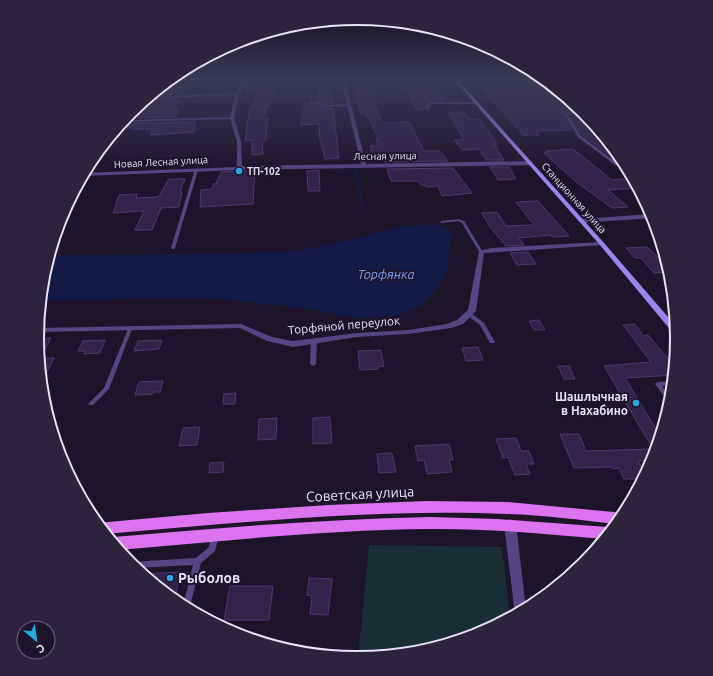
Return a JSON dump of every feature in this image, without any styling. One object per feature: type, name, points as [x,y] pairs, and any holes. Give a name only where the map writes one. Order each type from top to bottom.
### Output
[{"type":"main road","name":"Станционная улица","points":[[484,112],[602,244],[669,323]]},
{"type":"main road","name":"Советская улица","points":[[107,528],[280,514],[426,507],[508,508],[613,517]]},
{"type":"main road","points":[[121,543],[329,527],[430,523],[510,524],[602,532]]},
{"type":"street","points":[[233,112],[232,118],[239,141],[240,168]]},
{"type":"street","points":[[352,112],[364,165]]},
{"type":"street","points":[[131,121],[232,118]]},
{"type":"street","name":"Лесная улица","points":[[240,168],[530,163]]},
{"type":"street","name":"Новая Лесная улица","points":[[89,175],[240,168]]},
{"type":"street","points":[[581,221],[646,217]]},
{"type":"street","points":[[469,314],[472,311],[481,252],[490,250],[602,244]]},
{"type":"street","name":"Торфяной переулок","points":[[44,330],[241,326],[270,339],[293,344],[357,335],[408,332],[448,326],[460,322],[469,314]]},
{"type":"street","points":[[510,524],[519,605]]},
{"type":"lane","points":[[564,114],[579,136],[617,165]]},
{"type":"lane","points":[[173,248],[196,170]]},
{"type":"lane","points":[[442,222],[458,220],[463,222],[481,252]]},
{"type":"lane","points":[[469,314],[482,324],[492,342]]},
{"type":"lane","points":[[91,404],[106,388],[130,329]]},
{"type":"lane","points":[[313,364],[314,342]]},
{"type":"lane","points":[[664,392],[658,384],[666,383]]},
{"type":"lane","points":[[188,601],[198,561],[212,549],[214,536]]},
{"type":"lane","points":[[141,564],[198,561]]},
{"type":"green space","points":[[369,545],[502,547],[509,611],[476,627],[438,640],[397,648],[359,651]]},
{"type":"water","name":"Торфянка","points":[[433,225],[445,227],[452,232],[447,270],[438,288],[423,305],[394,316],[358,318],[294,307],[219,299],[160,298],[46,301],[55,255],[219,254],[297,251],[359,238],[400,227]]},
{"type":"building","points":[[141,112],[178,112],[175,117],[134,118]]},
{"type":"building","points":[[249,112],[266,112],[263,118],[268,118],[266,140],[262,140],[263,154],[252,155],[252,140],[245,141]]},
{"type":"building","points":[[303,112],[333,112],[339,158],[325,159],[320,142],[319,124],[301,125]]},
{"type":"building","points":[[360,112],[377,112],[382,123],[409,122],[424,151],[440,151],[448,161],[385,162],[383,155],[373,156],[370,146],[378,146],[376,139],[379,139],[366,114],[361,114]]},
{"type":"building","points":[[449,112],[464,112],[468,119],[480,119],[497,144],[494,144],[504,160],[486,160],[479,149],[462,150],[454,140],[464,140]]},
{"type":"building","points":[[502,112],[572,112],[592,132],[612,157],[580,133],[566,112],[563,112],[563,114],[572,130],[536,131],[539,135],[523,135]]},
{"type":"building","points":[[195,122],[194,132],[150,135],[153,129],[132,129],[126,127],[129,124]]},
{"type":"building","points":[[573,149],[612,180],[626,179],[631,188],[608,190],[628,207],[612,208],[575,181],[544,153],[548,152],[546,151]]},
{"type":"building","points":[[490,167],[509,167],[516,179],[498,180]]},
{"type":"building","points":[[453,168],[472,193],[442,196],[438,186],[426,187],[425,185],[421,185],[419,181],[391,181],[387,169]]},
{"type":"building","points":[[319,170],[320,191],[308,191],[307,171]]},
{"type":"building","points":[[255,171],[253,204],[200,207],[201,190],[212,189],[221,172]]},
{"type":"building","points":[[169,179],[185,179],[180,192],[182,192],[179,207],[161,208],[152,230],[135,230],[144,211],[113,213],[119,195],[137,194],[136,198],[156,197],[159,196]]},
{"type":"building","points":[[538,201],[569,236],[552,237],[550,235],[519,238],[524,245],[506,246],[490,227],[482,213],[497,212],[506,226],[534,225],[516,202]]},
{"type":"building","points":[[647,247],[659,258],[662,272],[654,273],[641,258],[635,258],[626,248]]},
{"type":"building","points":[[528,252],[536,264],[517,265],[510,253]]},
{"type":"building","points":[[539,320],[545,330],[534,330],[529,321]]},
{"type":"building","points":[[635,324],[643,336],[648,335],[669,360],[667,375],[625,378],[656,429],[651,445],[604,366],[651,362],[623,325]]},
{"type":"building","points":[[44,338],[51,338],[44,351]]},
{"type":"building","points":[[105,340],[100,353],[84,354],[85,351],[78,351],[83,341]]},
{"type":"building","points":[[162,340],[159,349],[134,351],[138,341]]},
{"type":"building","points":[[478,347],[483,360],[466,361],[462,348]]},
{"type":"building","points":[[381,350],[384,366],[377,367],[378,369],[360,370],[358,351]]},
{"type":"building","points":[[44,358],[54,358],[46,375]]},
{"type":"building","points":[[558,366],[569,366],[575,379],[564,379]]},
{"type":"building","points":[[163,381],[160,392],[135,395],[139,382]]},
{"type":"building","points":[[236,393],[235,404],[223,404],[224,394]]},
{"type":"building","points":[[330,417],[332,443],[313,444],[313,418]]},
{"type":"building","points":[[277,418],[276,439],[258,440],[259,419]]},
{"type":"building","points":[[200,427],[197,445],[179,446],[183,428]]},
{"type":"building","points":[[560,434],[579,434],[586,451],[649,449],[645,461],[638,461],[641,467],[636,479],[624,479],[619,468],[574,468]]},
{"type":"building","points":[[516,438],[521,451],[529,451],[534,464],[526,464],[530,474],[515,475],[508,457],[503,458],[496,439]]},
{"type":"building","points":[[449,444],[453,460],[449,460],[452,472],[427,474],[424,460],[418,461],[415,446]]},
{"type":"building","points":[[392,453],[396,472],[379,473],[377,454]]},
{"type":"building","points":[[224,462],[223,472],[209,473],[210,463]]},
{"type":"building","points":[[180,572],[176,593],[166,586],[151,574]]},
{"type":"building","points":[[309,578],[332,579],[328,615],[310,614],[312,596],[307,595]]},
{"type":"building","points":[[230,586],[273,586],[269,620],[224,620]]},
{"type":"waterway","points":[[355,169],[363,208]]},
{"type":"place","name":"ТП-102","points":[[239,171]]},
{"type":"place","name":"Шашлычная в Нахабино","points":[[636,403]]},
{"type":"place","name":"Рыболов","points":[[170,578]]}]
